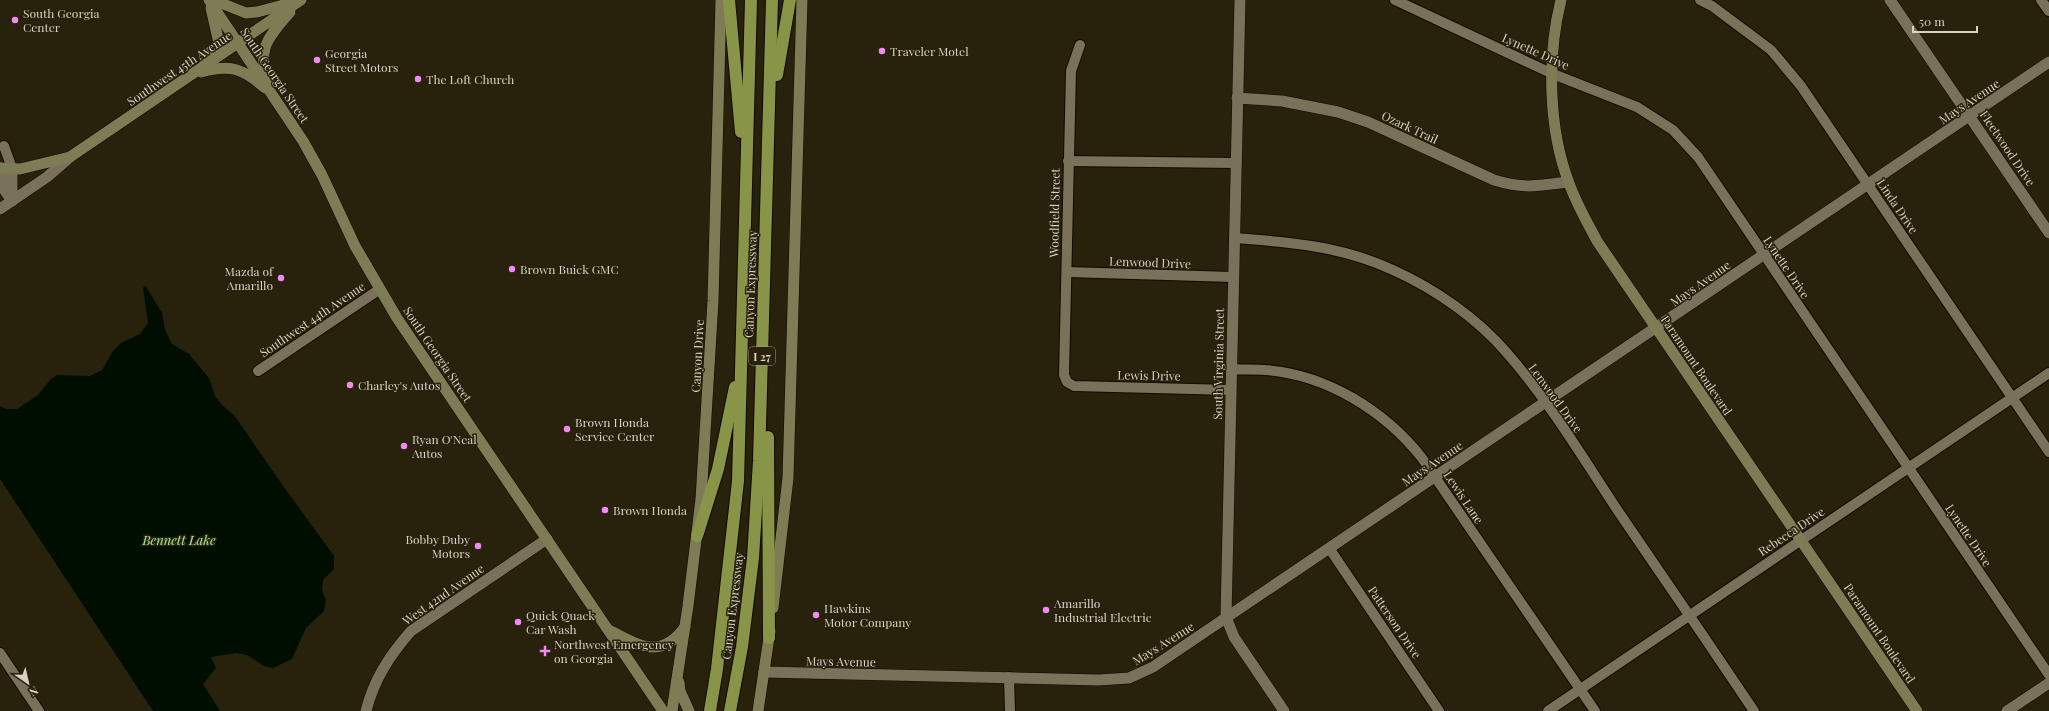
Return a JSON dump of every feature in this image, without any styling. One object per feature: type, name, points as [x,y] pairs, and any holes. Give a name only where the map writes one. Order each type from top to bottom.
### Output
[{"type":"highway","points":[[729,0],[746,186]]},
{"type":"highway","name":"Canyon Expressway","points":[[710,711],[717,669],[738,481],[751,0]]},
{"type":"highway","name":"Canyon Expressway","points":[[730,711],[742,647],[753,558],[759,460],[772,0]]},
{"type":"highway","points":[[767,161],[778,62],[790,0]]},
{"type":"highway","points":[[697,536],[718,469],[741,360]]},
{"type":"highway","points":[[761,381],[767,405],[770,638]]},
{"type":"main road","name":"South Georgia Street","points":[[209,0],[276,98],[322,175],[356,246],[397,318],[664,711]]},
{"type":"main road","points":[[194,74],[219,43],[209,0]]},
{"type":"main road","points":[[213,0],[246,13],[257,12],[300,1]]},
{"type":"main road","name":"Canyon Drive","points":[[672,711],[697,536],[713,301],[721,0]]},
{"type":"main road","points":[[758,711],[770,638],[788,478],[802,0]]},
{"type":"main road","name":"Paramount Boulevard","points":[[1561,0],[1552,45],[1556,129],[1568,182],[1579,208],[1597,241],[1917,711]]},
{"type":"main road","points":[[276,98],[262,60],[264,48],[273,33],[300,1]]},
{"type":"main road","name":"Southwest 45th Avenue","points":[[4,168],[38,166],[70,157],[300,1]]},
{"type":"main road","points":[[194,74],[215,68],[231,67],[242,71],[257,81],[276,98]]},
{"type":"main road","points":[[609,630],[642,647],[655,647],[667,644],[678,637],[685,626]]},
{"type":"main road","points":[[678,675],[680,691],[690,711]]},
{"type":"street","name":"South Virginia Street","points":[[1240,0],[1226,618],[1234,637],[1284,711]]},
{"type":"street","name":"Lynette Drive","points":[[1395,0],[1553,74],[1637,106],[1673,130],[1698,157],[2049,675]]},
{"type":"street","name":"Linda Drive","points":[[1700,0],[1712,6],[1771,50],[1801,86],[2049,452]]},
{"type":"street","name":"Fleetwood Drive","points":[[1890,0],[1970,115],[2049,233]]},
{"type":"street","points":[[2041,0],[2049,11]]},
{"type":"street","name":"Woodfield Street","points":[[1067,382],[1064,375],[1071,71],[1080,45]]},
{"type":"street","name":"Mays Avenue","points":[[764,672],[1099,680],[1129,678],[1152,667],[1226,618],[1435,476],[1657,329],[1763,255],[2049,62]]},
{"type":"street","name":"Ozark Trail","points":[[1237,98],[1282,101],[1338,112],[1368,122],[1494,180],[1512,186],[1532,187],[1568,182]]},
{"type":"street","points":[[0,202],[3,188],[4,146]]},
{"type":"street","points":[[0,209],[47,177],[70,157]]},
{"type":"street","points":[[1068,161],[1236,163]]},
{"type":"street","points":[[4,168],[12,201]]},
{"type":"street","points":[[3,188],[12,201]]},
{"type":"street","name":"Lenwood Drive","points":[[1234,238],[1298,242],[1334,249],[1393,270],[1434,292],[1474,320],[1507,352],[1545,403],[1754,711]]},
{"type":"street","name":"Lenwood Drive","points":[[1067,272],[1233,277]]},
{"type":"street","name":"Southwest 44th Avenue","points":[[258,371],[380,289]]},
{"type":"street","name":"Lewis Lane","points":[[1231,369],[1265,370],[1291,374],[1344,393],[1386,420],[1407,438],[1435,476],[1595,711]]},
{"type":"street","name":"Rebecca Drive","points":[[1548,711],[2049,373]]},
{"type":"street","name":"Lewis Drive","points":[[1067,382],[1074,386],[1231,390]]},
{"type":"street","name":"West 42nd Avenue","points":[[366,711],[369,696],[379,675],[393,651],[411,631],[547,539]]},
{"type":"street","name":"Patterson Drive","points":[[1329,548],[1439,711]]},
{"type":"street","points":[[0,653],[40,711]]},
{"type":"street","points":[[1009,677],[1010,711]]},
{"type":"street","points":[[2007,711],[2049,683]]},
{"type":"water","name":"Bennett Lake","points":[[145,285],[162,313],[165,330],[172,344],[189,354],[209,378],[215,396],[223,406],[234,415],[334,556],[334,569],[323,580],[322,590],[326,600],[324,611],[306,628],[292,659],[273,668],[264,666],[247,655],[236,653],[211,657],[216,668],[203,684],[220,711],[153,711],[0,479],[0,406],[6,409],[17,409],[38,395],[50,380],[57,375],[90,376],[102,370],[113,351],[121,343],[140,334],[148,323],[143,288]]},
{"type":"place","name":"South Georgia Center","points":[[15,20]]},
{"type":"place","name":"Traveler Motel","points":[[882,51]]},
{"type":"place","name":"Georgia Street Motors","points":[[317,60]]},
{"type":"place","name":"The Loft Church","points":[[418,79]]},
{"type":"place","name":"Brown Buick GMC","points":[[512,269]]},
{"type":"place","name":"Mazda of Amarillo","points":[[281,278]]},
{"type":"place","name":"Charley's Autos","points":[[350,385]]},
{"type":"place","name":"Brown Honda Service Center","points":[[567,429]]},
{"type":"place","name":"Ryan O'Neal Autos","points":[[404,446]]},
{"type":"place","name":"Brown Honda","points":[[605,510]]},
{"type":"place","name":"Bobby Duby Motors","points":[[478,546]]},
{"type":"place","name":"Amarillo Industrial Electric","points":[[1046,610]]},
{"type":"place","name":"Hawkins Motor Company","points":[[816,615]]},
{"type":"place","name":"Quick Quack Car Wash","points":[[518,622]]},
{"type":"place","name":"Northwest Emergency on Georgia","points":[[545,651]]}]
